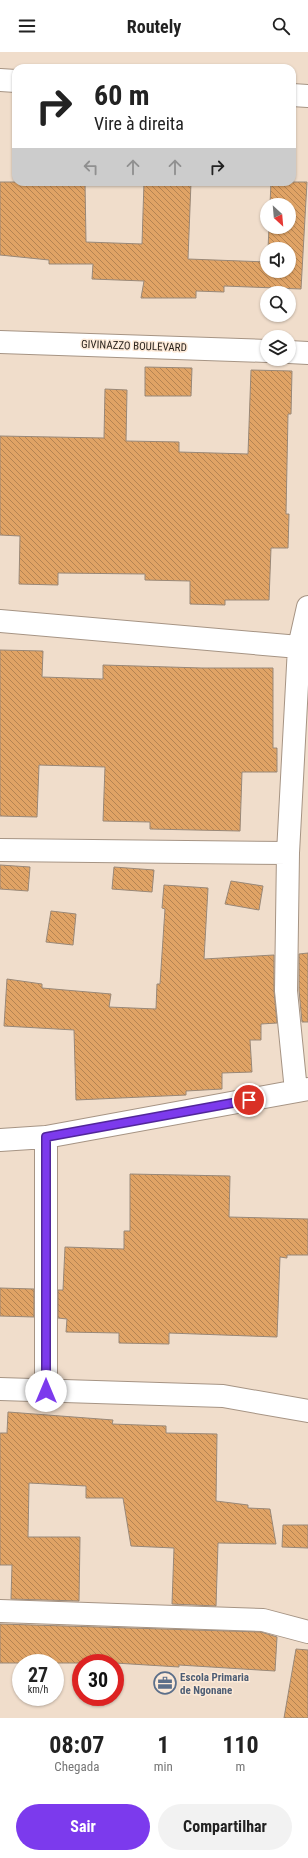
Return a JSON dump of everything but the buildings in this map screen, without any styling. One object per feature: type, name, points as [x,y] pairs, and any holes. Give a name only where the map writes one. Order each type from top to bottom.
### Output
[{"type":"street","points":[[0,80],[12,81]]},
{"type":"street","points":[[296,95],[308,96]]},
{"type":"street","name":"GIVINAZZO BOULEVARD","points":[[0,342],[260,351]]},
{"type":"street","points":[[296,352],[308,353]]},
{"type":"street","points":[[0,1140],[46,1137],[302,1090],[286,991],[288,853],[299,818],[299,647],[308,607],[308,589]]},
{"type":"street","points":[[0,621],[299,647]]},
{"type":"street","points":[[0,850],[288,853]]},
{"type":"street","points":[[46,1137],[46,1391]]},
{"type":"street","points":[[0,1389],[222,1396],[308,1411]]},
{"type":"street","points":[[0,1611],[263,1620],[308,1632]]},
{"type":"place","name":"Escola Primaria de Ngonane","points":[[165,1683]]},
{"type":"route","points":[[46,1391],[46,1137],[249,1100]]}]
